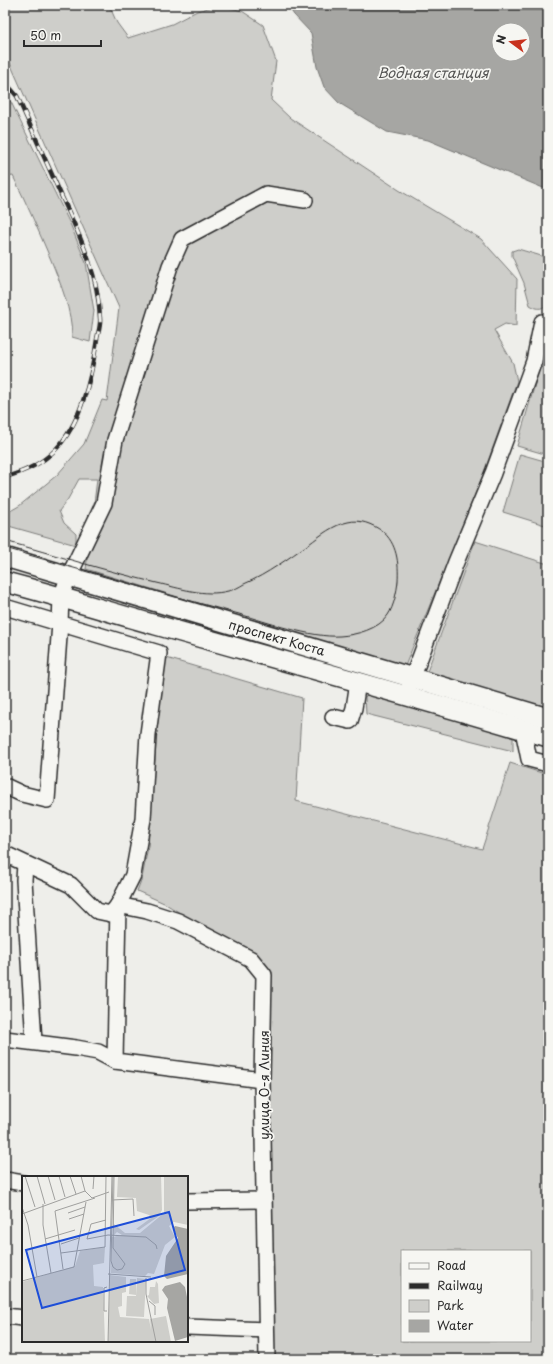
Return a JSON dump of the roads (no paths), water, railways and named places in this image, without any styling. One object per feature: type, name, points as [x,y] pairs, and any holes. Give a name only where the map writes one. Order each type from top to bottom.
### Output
[{"type":"main road","name":"проспект Коста","points":[[5,557],[548,718]]},
{"type":"main road","name":"проспект Коста","points":[[5,582],[548,737]]},
{"type":"street","points":[[5,786],[22,794],[48,800],[61,597],[68,576],[104,503],[115,440],[170,266],[182,239],[266,194],[305,200]]},
{"type":"street","points":[[405,695],[456,562],[541,363],[542,322]]},
{"type":"street","points":[[5,607],[159,653],[148,734],[143,819],[133,875],[118,905],[111,914],[97,911],[71,885],[5,854]]},
{"type":"street","points":[[333,717],[350,721],[354,708],[358,682]]},
{"type":"street","points":[[523,730],[529,759],[548,764]]},
{"type":"street","points":[[24,864],[24,888],[34,1042]]},
{"type":"street","points":[[115,1061],[118,905]]},
{"type":"street","name":"улица 0-я Линия","points":[[118,905],[147,911],[178,921],[251,959],[264,975],[262,1080],[267,1359]]},
{"type":"street","points":[[5,1039],[98,1052],[115,1061],[262,1080]]},
{"type":"street","points":[[5,1180],[22,1183]]},
{"type":"street","points":[[188,1201],[264,1200]]},
{"type":"street","points":[[5,1316],[22,1318]]},
{"type":"street","points":[[188,1327],[266,1330]]},
{"type":"water","name":"Водная станция","points":[[287,5],[548,5],[548,190],[428,140],[387,132],[339,103],[324,87],[317,67],[311,33]]},
{"type":"tram line","points":[[5,541],[174,587],[192,591],[219,593],[230,591],[261,576],[278,566],[332,528],[343,523],[357,521],[370,524],[378,528],[391,541],[396,554],[398,581],[396,594],[388,615],[373,628],[340,636],[316,635],[289,629],[5,548]]},
{"type":"railway","points":[[5,82],[17,96],[87,255],[96,285],[99,301],[100,321],[88,386],[71,429],[64,440],[45,459],[20,472],[5,477]]}]
